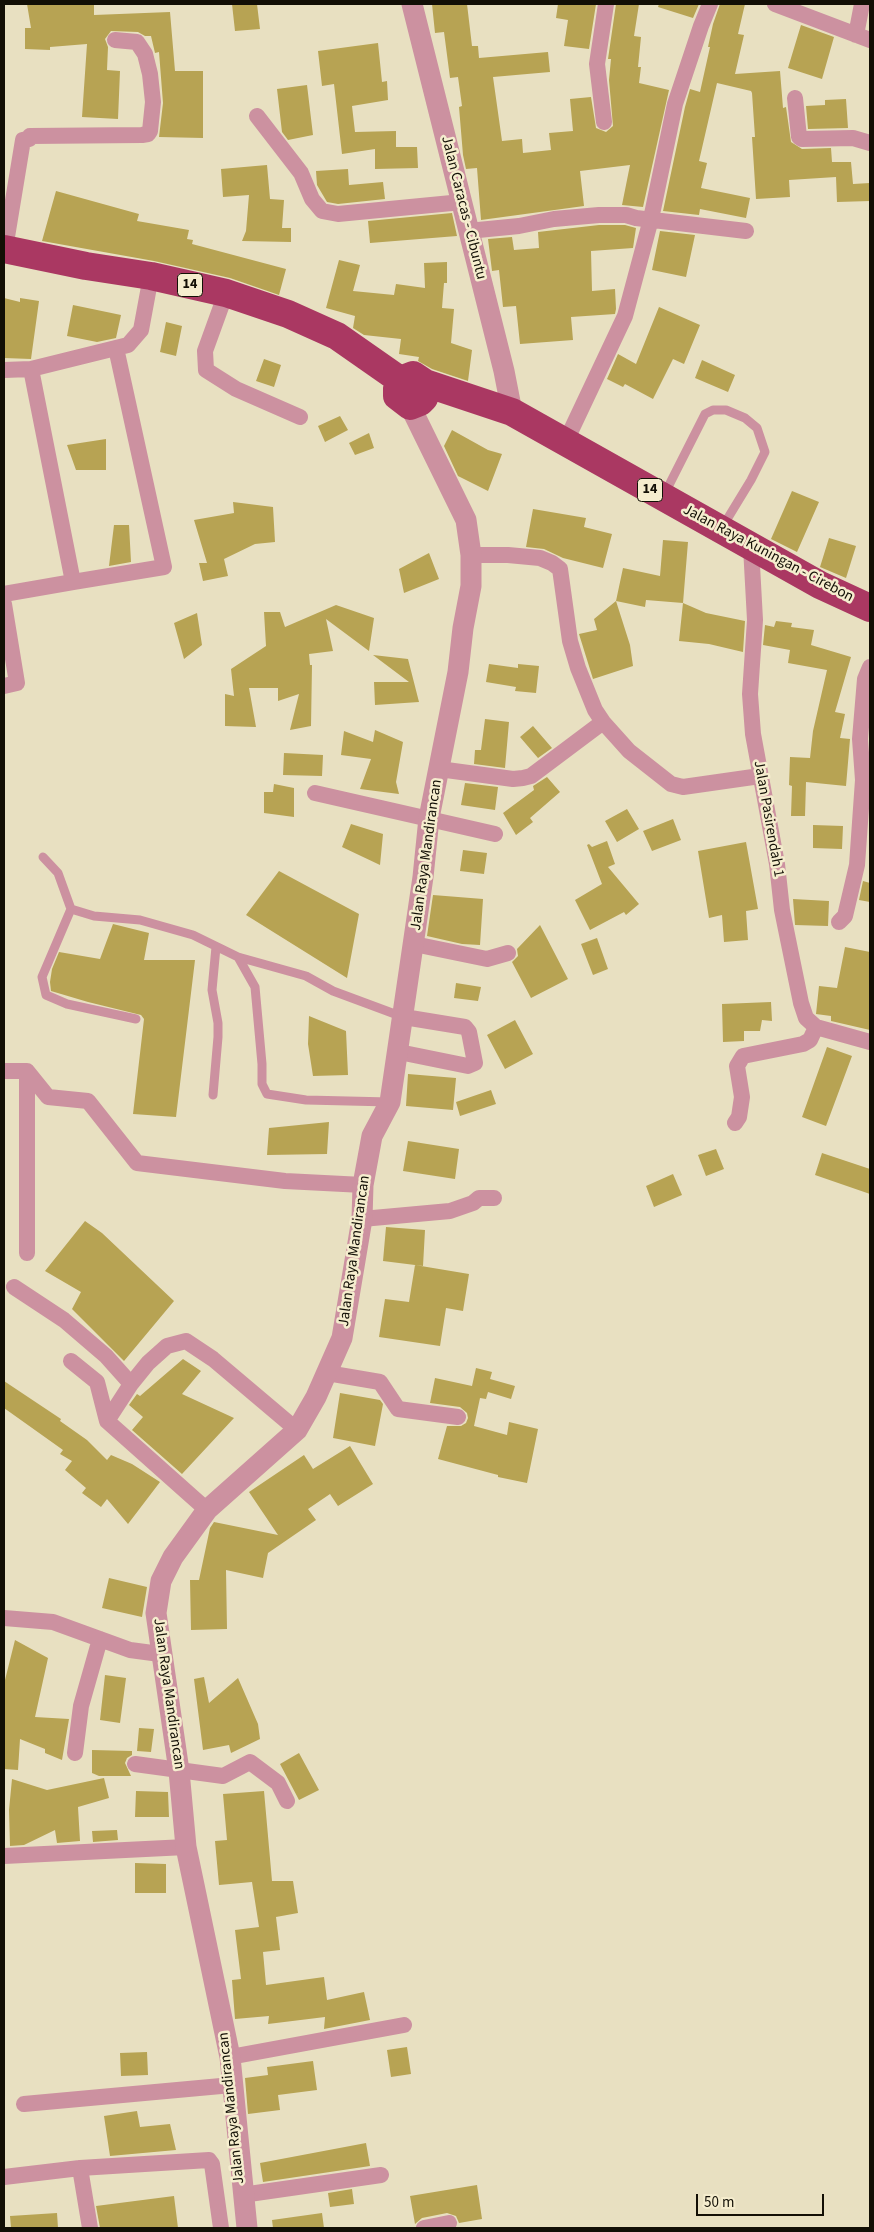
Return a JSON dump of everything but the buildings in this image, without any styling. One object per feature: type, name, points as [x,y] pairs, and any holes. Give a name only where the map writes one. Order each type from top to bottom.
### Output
[{"type":"highway","name":"Jalan Raya Kuningan - Cirebon","points":[[4,249],[86,266],[151,276],[226,293],[288,314],[337,336],[413,381],[512,412],[722,528],[751,547],[820,585],[870,608]]},
{"type":"highway","name":"Jalan Raya Mandirancan","points":[[410,406],[424,398],[413,381]]},
{"type":"street","name":"Jalan Caracas - Cibuntu","points":[[412,4],[504,371],[512,412]]},
{"type":"street","points":[[604,122],[597,64],[606,4]]},
{"type":"street","points":[[566,441],[625,316],[651,220],[676,104],[710,4]]},
{"type":"street","points":[[775,4],[863,38],[862,4]]},
{"type":"street","points":[[4,249],[23,140],[29,139],[30,136],[142,135],[148,134],[150,131],[153,102],[150,74],[145,54],[137,42],[115,40]]},
{"type":"street","points":[[795,98],[799,137],[802,139],[853,138],[870,143]]},
{"type":"street","points":[[257,116],[300,173],[312,199],[322,211],[338,214],[462,202]]},
{"type":"street","points":[[468,231],[599,215],[626,215],[651,220],[746,231]]},
{"type":"street","points":[[4,370],[31,369],[128,345],[141,330],[151,276]]},
{"type":"street","points":[[226,293],[204,350],[206,370],[236,389],[300,417]]},
{"type":"street","points":[[4,594],[164,567],[116,348]]},
{"type":"street","points":[[31,369],[73,582]]},
{"type":"street","name":"Jalan Raya Mandirancan","points":[[247,2228],[242,2195],[230,2057],[186,1847],[179,1771],[160,1654],[156,1613],[161,1581],[173,1557],[207,1510],[297,1430],[327,1373],[342,1338],[362,1219],[363,1185],[372,1136],[390,1102],[404,1017],[429,818],[458,672],[469,594],[471,555],[466,520],[410,406]]},
{"type":"street","name":"Jalan Pasirendah 1","points":[[751,547],[755,620],[750,694],[753,734],[777,864],[782,910],[801,1003],[806,1018],[816,1027]]},
{"type":"street","points":[[471,555],[508,555],[540,558],[560,569],[570,641],[578,668],[595,710],[603,722],[629,751],[671,784],[683,787],[760,776]]},
{"type":"street","points":[[4,604],[17,683],[4,686]]},
{"type":"street","points":[[839,922],[845,916],[856,865],[862,780],[860,739],[869,676]]},
{"type":"street","points":[[439,769],[513,779],[531,776],[603,722]]},
{"type":"street","points":[[315,793],[495,834]]},
{"type":"street","points":[[414,944],[487,958],[508,954]]},
{"type":"street","points":[[398,1052],[468,1066],[475,1063],[469,1032],[464,1027],[404,1017]]},
{"type":"street","points":[[735,1123],[739,1117],[742,1097],[737,1066],[743,1056],[802,1044],[810,1040],[816,1027],[870,1042]]},
{"type":"street","points":[[4,1057],[14,1071],[48,1097],[88,1101],[137,1163],[285,1181],[363,1185]]},
{"type":"street","points":[[14,1071],[27,1254]]},
{"type":"street","points":[[362,1219],[450,1211],[473,1203],[479,1198],[494,1198]]},
{"type":"street","points":[[14,1287],[64,1320],[106,1356],[131,1384]]},
{"type":"street","points":[[107,1421],[131,1384],[148,1364],[167,1346],[186,1341],[213,1359],[297,1430]]},
{"type":"street","points":[[70,1361],[97,1382],[107,1421],[207,1510]]},
{"type":"street","points":[[327,1373],[380,1382],[398,1409],[458,1417]]},
{"type":"street","points":[[4,1618],[53,1622],[130,1650],[160,1654]]},
{"type":"street","points":[[75,1753],[81,1706],[100,1638]]},
{"type":"street","points":[[135,1764],[223,1776],[250,1762],[278,1783],[287,1801]]},
{"type":"street","points":[[4,1856],[186,1847]]},
{"type":"street","points":[[230,2057],[404,2025]]},
{"type":"street","points":[[24,2104],[232,2085]]},
{"type":"street","points":[[4,2177],[80,2168],[209,2160],[212,2164],[221,2228]]},
{"type":"street","points":[[80,2168],[90,2228]]},
{"type":"street","points":[[242,2195],[381,2175]]},
{"type":"street","points":[[424,2228],[449,2222]]},
{"type":"lane","points":[[663,497],[705,414],[713,410],[726,410],[745,418],[757,428],[764,452],[751,480],[722,528]]},
{"type":"lane","points":[[43,857],[58,873],[71,909],[42,977],[46,995],[67,1004],[136,1019]]},
{"type":"lane","points":[[71,909],[94,916],[140,920],[193,935],[238,957],[306,976],[333,991],[404,1017]]},
{"type":"lane","points":[[213,1095],[218,1037],[218,1023],[212,990],[216,947]]},
{"type":"lane","points":[[238,957],[255,987],[262,1084],[267,1094],[306,1100],[390,1102]]}]
